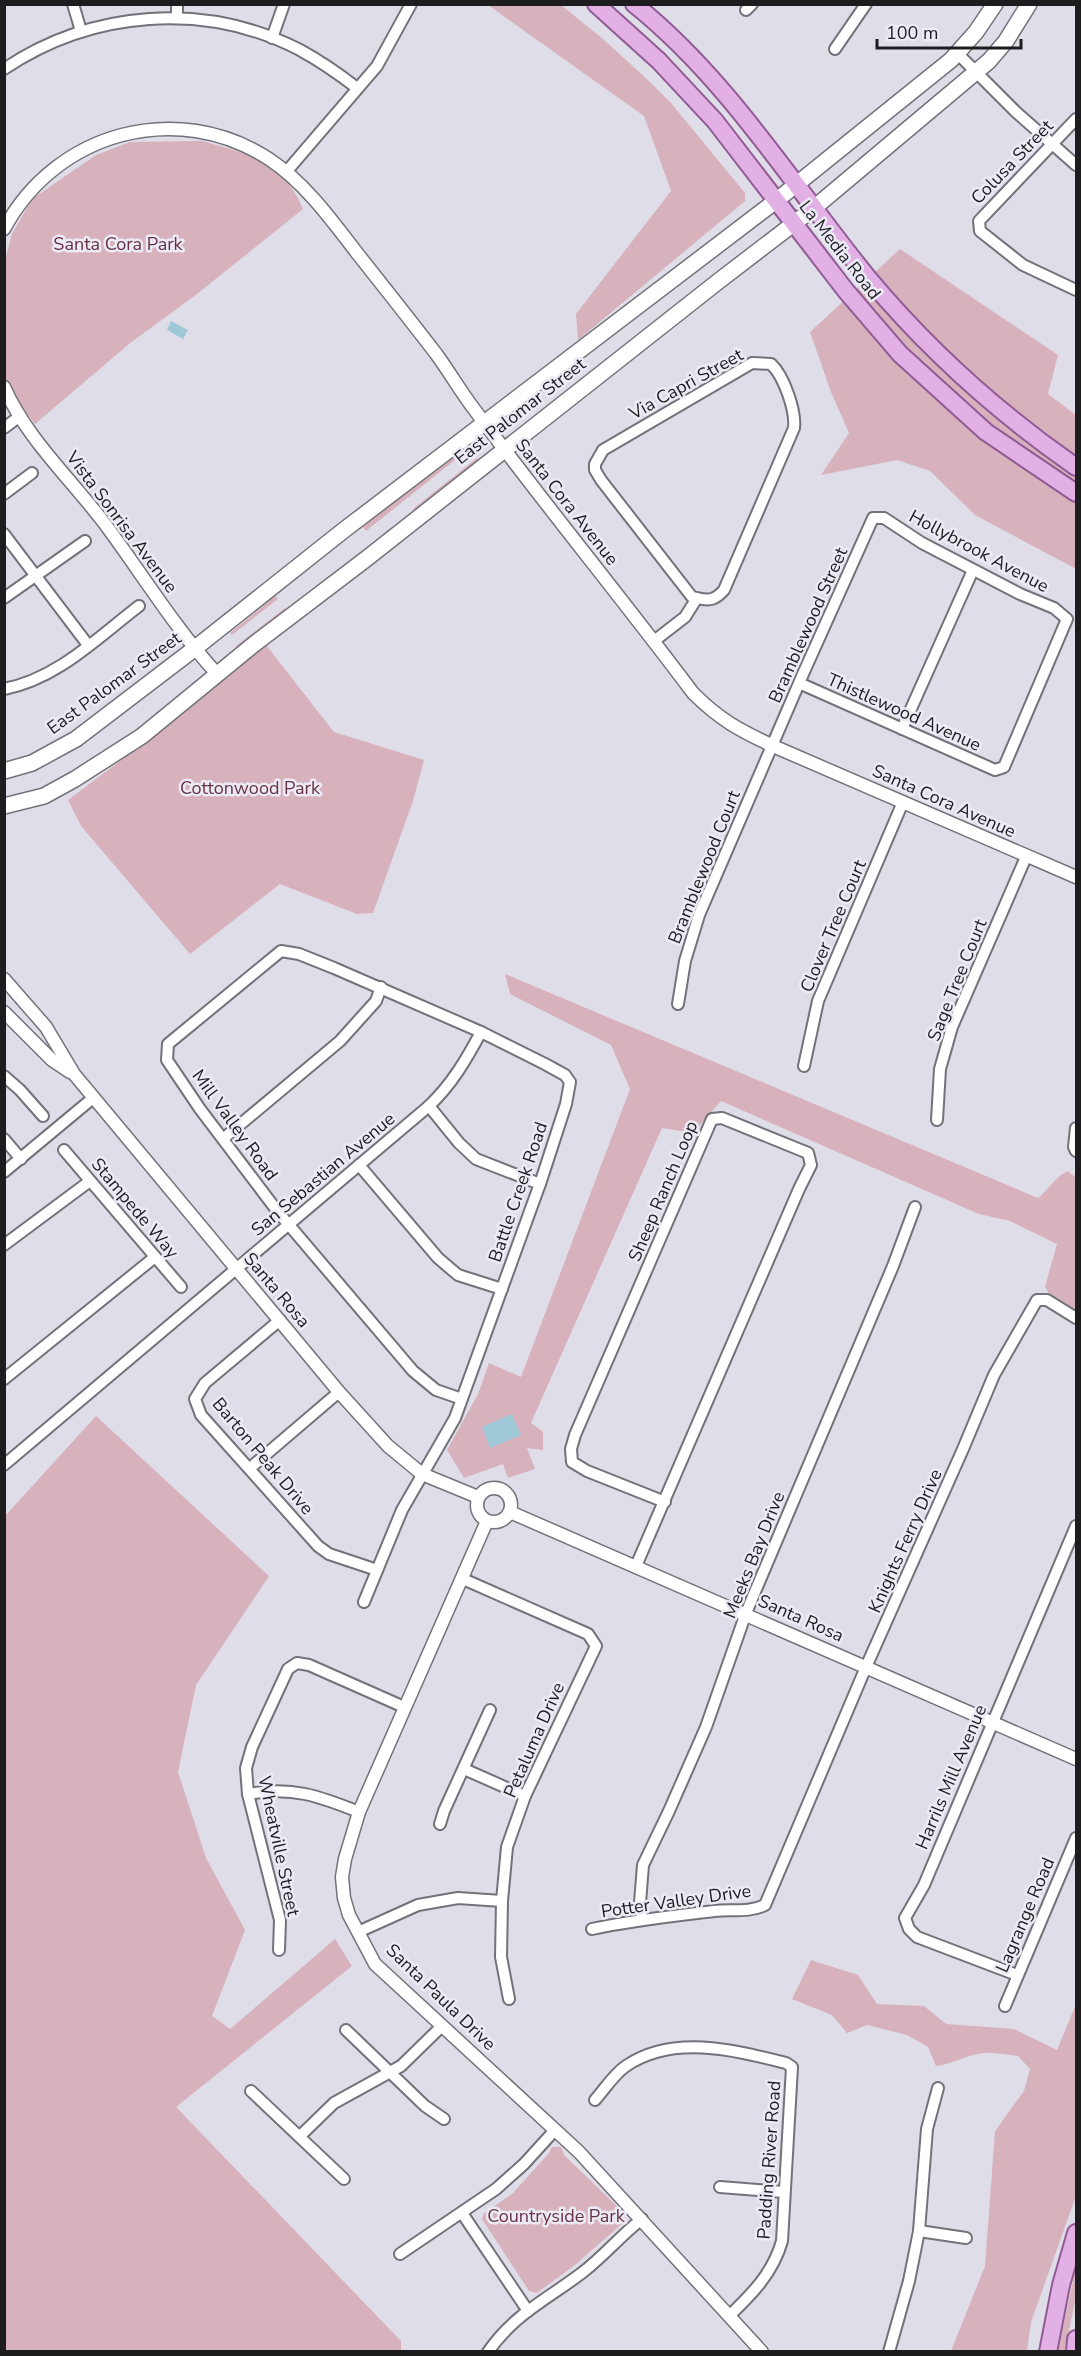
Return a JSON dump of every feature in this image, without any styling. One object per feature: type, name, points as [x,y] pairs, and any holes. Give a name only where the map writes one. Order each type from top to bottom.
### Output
[{"type":"main road","name":"La Media Road","points":[[596,4],[636,40],[715,121],[873,324],[900,354],[986,432],[1077,493]]},
{"type":"main road","name":"La Media Road","points":[[634,4],[660,27],[730,99],[869,278],[924,340],[965,380],[1016,424],[1077,467]]},
{"type":"main road","name":"East Palomar Street","points":[[4,771],[32,763],[76,739],[344,530],[777,201],[958,54],[995,4]]},
{"type":"main road","name":"East Palomar Street","points":[[4,806],[44,796],[100,764],[142,736],[217,674],[814,208],[975,73],[1006,41],[1029,4]]},
{"type":"main road","points":[[1048,2352],[1061,2285],[1077,2233]]},
{"type":"main road","points":[[1075,2352],[1077,2340]]},
{"type":"street","points":[[73,4],[81,31]]},
{"type":"street","points":[[177,4],[177,18]]},
{"type":"street","points":[[272,38],[284,4]]},
{"type":"street","points":[[287,171],[377,66],[411,4]]},
{"type":"street","points":[[835,49],[866,4]]},
{"type":"street","points":[[4,69],[45,46],[81,31],[134,20],[177,18],[226,24],[272,38],[323,64],[357,88]]},
{"type":"street","points":[[958,54],[1016,112],[1077,165]]},
{"type":"street","name":"Colusa Street","points":[[1077,119],[1052,142],[1000,201],[979,221],[980,231],[1023,265],[1077,290]]},
{"type":"street","name":"Santa Cora Avenue","points":[[5,229],[32,192],[57,168],[96,144],[140,130],[184,128],[215,134],[244,144],[287,171],[308,192],[346,238],[438,356],[484,424],[693,693],[716,716],[735,729],[1077,878]]},
{"type":"street","name":"Via Capri Street","points":[[752,363],[771,364],[778,371],[795,417],[794,428],[724,590],[716,598],[708,601],[698,598],[692,597],[601,480],[595,470],[596,464],[603,450],[752,363]]},
{"type":"street","name":"Vista Sonrisa Avenue","points":[[4,387],[20,416],[105,524],[194,649],[217,674]]},
{"type":"street","points":[[4,428],[20,416]]},
{"type":"street","points":[[4,494],[32,473]]},
{"type":"street","name":"Hollybrook Avenue","points":[[873,518],[884,518],[922,543],[1054,608],[1067,619],[1004,767],[995,770]]},
{"type":"street","name":"Bramblewood Street","points":[[773,746],[873,518]]},
{"type":"street","points":[[4,534],[88,645]]},
{"type":"street","points":[[4,598],[86,541]]},
{"type":"street","points":[[902,729],[973,570]]},
{"type":"street","points":[[654,641],[685,617],[698,598]]},
{"type":"street","points":[[4,689],[39,679],[139,606]]},
{"type":"street","name":"Thistlewood Avenue","points":[[799,683],[995,770]]},
{"type":"street","name":"Bramblewood Court","points":[[678,1004],[685,961],[699,915],[773,746]]},
{"type":"street","name":"Clover Tree Court","points":[[804,1065],[818,1001],[903,802]]},
{"type":"street","name":"Sage Tree Court","points":[[937,1120],[940,1069],[950,1033],[1026,857]]},
{"type":"street","name":"Battle Creek Road","points":[[281,951],[299,954],[381,987],[481,1032],[565,1075],[570,1082],[566,1104],[540,1184],[462,1399],[445,1438],[402,1510],[364,1602]]},
{"type":"street","name":"Mill Valley Road","points":[[281,951],[168,1044],[167,1060],[200,1108],[289,1225],[413,1371],[436,1390],[462,1399]]},
{"type":"street","name":"Santa Rosa","points":[[4,980],[46,1027],[74,1074],[93,1098],[339,1392],[388,1446],[422,1474],[478,1497]]},
{"type":"street","points":[[224,1138],[340,1041],[376,1001],[381,987]]},
{"type":"street","name":"Santa Rosa","points":[[4,1012],[52,1059],[74,1074]]},
{"type":"street","name":"San Sebastian Avenue","points":[[4,1465],[429,1106],[457,1075],[481,1032]]},
{"type":"street","points":[[6,1079],[42,1116]]},
{"type":"street","points":[[4,1172],[93,1098]]},
{"type":"street","points":[[429,1106],[459,1143],[476,1159],[540,1184]]},
{"type":"street","name":"Sheep Ranch Loop","points":[[636,1566],[665,1502],[811,1165],[808,1153],[722,1118],[712,1119],[575,1435],[571,1449],[572,1462],[587,1472],[665,1502]]},
{"type":"street","points":[[1077,1128],[1074,1147],[1077,1151]]},
{"type":"street","points":[[4,1138],[21,1159]]},
{"type":"street","name":"Stampede Way","points":[[64,1150],[181,1287]]},
{"type":"street","points":[[359,1164],[445,1264],[458,1275],[502,1289]]},
{"type":"street","points":[[4,1245],[90,1181]]},
{"type":"street","name":"Meeks Bay Drive","points":[[642,1919],[640,1903],[643,1865],[706,1727],[746,1613],[893,1266],[915,1207]]},
{"type":"street","points":[[4,1378],[155,1257]]},
{"type":"street","name":"Knights Ferry Drive","points":[[765,1905],[994,1375],[1028,1312],[1037,1300],[1047,1300],[1077,1318]]},
{"type":"street","name":"Barton Peak Drive","points":[[280,1320],[205,1383],[195,1399],[201,1415],[318,1546],[329,1554],[376,1570]]},
{"type":"street","points":[[250,1468],[339,1392]]},
{"type":"street","points":[[491,1488],[501,1489],[511,1501],[510,1512],[507,1517],[498,1522],[487,1521],[478,1514],[476,1503],[478,1497],[491,1488]]},
{"type":"street","name":"Santa Rosa","points":[[510,1512],[1077,1759]]},
{"type":"street","name":"Santa Paula Drive","points":[[487,1521],[359,1812],[342,1877],[344,1898],[349,1915],[375,1964],[555,2130],[642,2219],[762,2352]]},
{"type":"street","name":"Harrils Mill Avenue","points":[[1017,1975],[917,1937],[909,1929],[905,1918],[924,1886],[1077,1526]]},
{"type":"street","name":"Petaluma Drive","points":[[463,1579],[588,1634],[596,1646],[525,1796],[507,1847],[502,1901],[501,1957],[509,1999]]},
{"type":"street","name":"Wheatville Street","points":[[279,1950],[280,1920],[248,1794],[246,1768],[252,1747],[288,1669],[297,1664],[309,1665],[404,1707]]},
{"type":"street","points":[[441,1824],[444,1811],[490,1710]]},
{"type":"street","points":[[464,1769],[525,1796]]},
{"type":"street","points":[[248,1794],[287,1790],[308,1793],[359,1812]]},
{"type":"street","name":"Lagrange Road","points":[[1005,2006],[1077,1838]]},
{"type":"street","points":[[358,1932],[418,1905],[458,1898],[502,1901]]},
{"type":"street","name":"Potter Valley Drive","points":[[592,1929],[642,1919],[729,1910],[755,1910],[765,1905]]},
{"type":"street","points":[[300,2136],[334,2103],[391,2072],[414,2055],[442,2025]]},
{"type":"street","points":[[346,2030],[425,2106],[444,2119]]},
{"type":"street","name":"Padding River Road","points":[[595,2100],[624,2068],[646,2055],[680,2046],[712,2049],[786,2063],[792,2067],[783,2232],[776,2260],[761,2284],[729,2316]]},
{"type":"street","points":[[889,2352],[909,2281],[919,2231],[927,2129],[938,2088]]},
{"type":"street","points":[[251,2091],[344,2179]]},
{"type":"street","points":[[400,2254],[496,2189],[524,2164],[555,2130]]},
{"type":"street","points":[[720,2187],[784,2192]]},
{"type":"street","points":[[462,2213],[528,2311]]},
{"type":"street","points":[[488,2352],[502,2332],[585,2271],[642,2219]]},
{"type":"street","points":[[919,2231],[966,2238]]},
{"type":"green space","points":[[488,5],[561,5],[603,39],[671,103],[745,193],[745,201],[578,340],[576,314],[671,191],[644,116]]},
{"type":"green space","name":"Santa Cora Park","points":[[202,141],[234,150],[275,170],[295,193],[303,209],[197,294],[129,344],[35,424],[7,387],[4,375],[5,260],[12,234],[32,199],[96,155],[130,142]]},
{"type":"green space","points":[[900,249],[1058,355],[1048,394],[1076,415],[1076,569],[975,515],[930,471],[897,460],[821,475],[849,433],[831,392],[810,332]]},
{"type":"green space","points":[[468,444],[470,448],[366,531],[362,526],[367,523],[366,521]]},
{"type":"green space","points":[[477,458],[479,460],[386,539],[386,531],[395,530],[409,519],[414,508]]},
{"type":"green space","points":[[274,595],[278,599],[232,635],[230,633],[266,604]]},
{"type":"green space","points":[[285,608],[288,613],[239,651],[236,646]]},
{"type":"green space","name":"Cottonwood Park","points":[[266,645],[334,732],[424,760],[413,801],[373,913],[357,914],[280,884],[190,954],[81,826],[68,800],[156,734]]},
{"type":"green space","points":[[505,974],[1038,1198],[1068,1171],[1076,1178],[1076,1311],[1052,1299],[1045,1287],[1057,1244],[1010,1221],[979,1214],[721,1101],[693,1133],[662,1128],[531,1423],[543,1432],[543,1450],[527,1448],[535,1469],[508,1478],[503,1464],[464,1478],[447,1450],[478,1394],[489,1363],[521,1377],[630,1089],[611,1045],[510,994]]},
{"type":"green space","points":[[96,1416],[269,1576],[196,1685],[178,1772],[206,1858],[245,1930],[212,2016],[230,2029],[335,1939],[352,1966],[176,2107],[401,2341],[401,2351],[5,2351],[5,1516]]},
{"type":"green space","points":[[811,1960],[858,1975],[877,2004],[924,2006],[946,2024],[1014,2029],[1057,2050],[1076,2004],[1076,2196],[1031,2322],[1027,2351],[951,2351],[985,2266],[995,2131],[1024,2091],[1030,2069],[1018,2056],[992,2053],[977,2054],[936,2066],[928,2047],[907,2035],[867,2025],[847,2033],[832,2015],[792,1999]]},
{"type":"green space","name":"Countryside Park","points":[[552,2147],[561,2147],[564,2155],[625,2214],[624,2222],[575,2265],[537,2293],[529,2291],[482,2219],[484,2213],[512,2194]]},
{"type":"green space","points":[[1076,2267],[1076,2296],[1065,2351],[1058,2351]]},
{"type":"water","points":[[171,321],[188,330],[183,339],[167,330]]},
{"type":"water","points":[[512,1414],[521,1435],[490,1448],[482,1427]]}]
